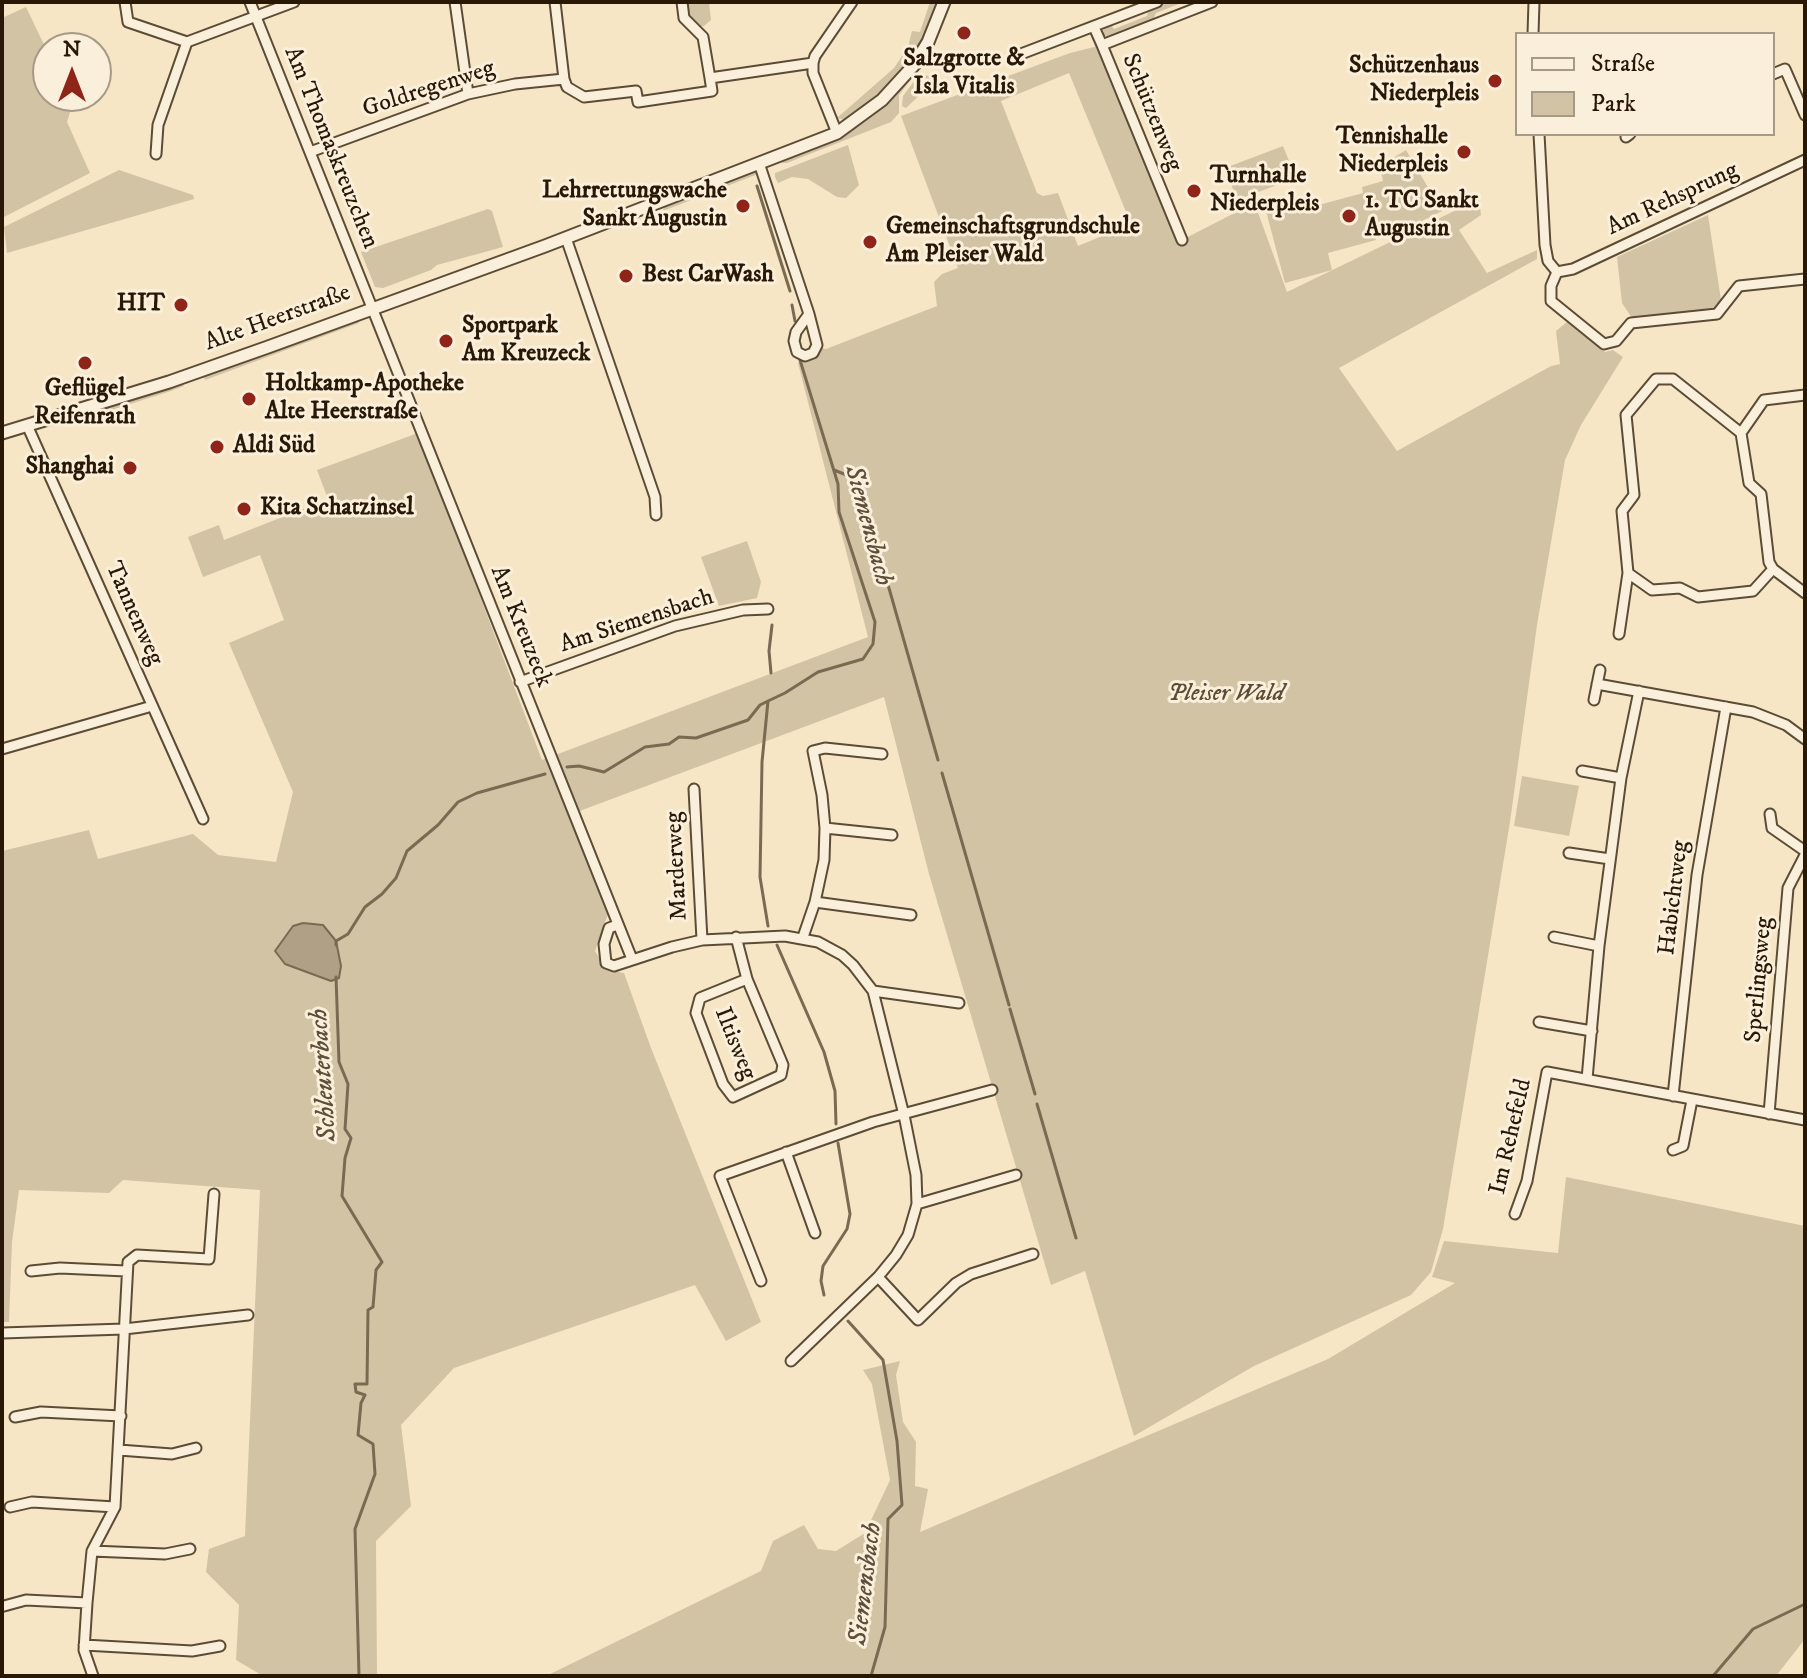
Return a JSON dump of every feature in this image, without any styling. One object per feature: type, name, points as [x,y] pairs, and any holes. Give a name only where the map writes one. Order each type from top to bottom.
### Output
[{"type":"street","points":[[125,2],[128,22],[187,42],[294,2]]},
{"type":"street","name":"Am Thomaskreuzchen","points":[[250,2],[373,308]]},
{"type":"street","points":[[455,2],[468,94]]},
{"type":"street","points":[[555,2],[567,87],[584,97],[636,91],[638,102],[712,91],[703,37],[684,18],[682,2]]},
{"type":"street","name":"Alte Heerstraße","points":[[2,433],[193,374],[566,238],[837,133],[882,100],[914,65],[936,26],[944,2]]},
{"type":"street","points":[[1013,57],[1157,2]]},
{"type":"street","points":[[1102,45],[1212,2]]},
{"type":"street","points":[[1533,32],[1534,2]]},
{"type":"street","points":[[837,133],[813,73],[813,63],[849,3]]},
{"type":"street","name":"Schützenweg","points":[[1094,27],[1182,240]]},
{"type":"street","points":[[156,154],[158,125],[187,42]]},
{"type":"street","points":[[710,78],[813,63]]},
{"type":"street","points":[[1775,73],[1785,69],[1805,115]]},
{"type":"street","name":"Goldregenweg","points":[[310,152],[468,94],[515,84],[564,79]]},
{"type":"street","points":[[1539,136],[1545,245],[1548,261],[1557,272],[1551,286],[1551,301],[1604,344],[1616,341],[1631,323],[1717,314],[1739,286],[1805,279]]},
{"type":"street","name":"Am Rehsprung","points":[[1557,272],[1573,269],[1805,160]]},
{"type":"street","points":[[759,163],[809,314]]},
{"type":"street","points":[[566,238],[655,497],[656,515]]},
{"type":"street","name":"Am Kreuzeck","points":[[373,308],[632,959]]},
{"type":"street","points":[[1619,634],[1628,573],[1622,511],[1634,495],[1626,415],[1656,379],[1673,379],[1741,433],[1749,483],[1761,494],[1769,562],[1773,569],[1805,593]]},
{"type":"street","points":[[1741,433],[1764,400],[1805,395]]},
{"type":"street","name":"Tannenweg","points":[[27,425],[203,819]]},
{"type":"street","points":[[1628,573],[1652,590],[1680,588],[1698,597],[1753,591],[1773,569]]},
{"type":"street","name":"Am Siemensbach","points":[[520,682],[675,626],[743,610],[768,609]]},
{"type":"street","points":[[1594,700],[1600,670]]},
{"type":"street","points":[[1597,684],[1766,716],[1786,725],[1805,739]]},
{"type":"street","points":[[1587,1079],[1599,946],[1621,778],[1644,691]]},
{"type":"street","points":[[2,749],[152,706]]},
{"type":"street","name":"Habichtweg","points":[[1673,1096],[1697,875],[1726,707]]},
{"type":"street","points":[[803,937],[824,860],[822,795],[813,751],[825,748],[882,754]]},
{"type":"street","points":[[1582,771],[1621,778]]},
{"type":"street","name":"Marderweg","points":[[694,789],[702,940]]},
{"type":"street","points":[[1770,814],[1772,828],[1805,853]]},
{"type":"street","points":[[825,828],[892,835]]},
{"type":"street","points":[[1569,853],[1610,859]]},
{"type":"street","name":"Sperlingsweg","points":[[1769,1114],[1788,888],[1805,853]]},
{"type":"street","points":[[815,902],[911,915]]},
{"type":"street","points":[[617,925],[609,928],[604,953],[606,963],[614,966],[702,940],[803,937],[842,955],[873,991],[904,1115],[916,1175],[917,1204],[908,1235],[896,1255],[878,1277],[791,1361]]},
{"type":"street","name":"Iltisweg","points":[[736,937],[747,979],[783,1065],[781,1075],[733,1097],[723,1084],[696,1013],[700,998],[747,979]]},
{"type":"street","points":[[1554,937],[1599,946]]},
{"type":"street","points":[[873,991],[959,1003]]},
{"type":"street","points":[[1539,1022],[1592,1031]]},
{"type":"street","name":"Im Rehefeld","points":[[1515,1214],[1527,1181],[1547,1072],[1805,1120]]},
{"type":"street","points":[[761,1281],[720,1176],[873,1122],[992,1090]]},
{"type":"street","points":[[1673,1150],[1683,1146],[1692,1100]]},
{"type":"street","points":[[786,1152],[815,1233]]},
{"type":"street","points":[[917,1204],[1016,1175]]},
{"type":"street","points":[[93,1676],[84,1645],[87,1603],[92,1551],[115,1507],[128,1262],[137,1255],[209,1259],[214,1194]]},
{"type":"street","points":[[878,1277],[918,1320],[956,1283],[971,1274],[1033,1254]]},
{"type":"street","points":[[31,1271],[60,1268],[126,1271]]},
{"type":"street","points":[[2,1333],[124,1329],[248,1315]]},
{"type":"street","points":[[15,1417],[41,1412],[121,1416]]},
{"type":"street","points":[[119,1450],[172,1454],[196,1448]]},
{"type":"street","points":[[10,1507],[32,1502],[115,1507]]},
{"type":"street","points":[[92,1551],[165,1554],[190,1549]]},
{"type":"street","points":[[4,1606],[26,1600],[87,1603]]},
{"type":"street","points":[[84,1645],[192,1651],[220,1646]]},
{"type":"green space","points":[[685,2],[709,2],[711,20],[697,27],[687,16]]},
{"type":"green space","points":[[930,2],[939,2],[907,66],[871,103],[845,120],[837,118],[894,68],[908,47],[912,31],[920,32]]},
{"type":"green space","points":[[1164,2],[1184,2],[1156,13],[1152,22],[1110,38],[1102,34],[1106,25],[1110,23],[1114,29],[1147,16],[1149,8]]},
{"type":"green space","points":[[26,7],[38,32],[32,32],[32,112],[70,112],[67,122],[90,173],[2,218],[2,18]]},
{"type":"green space","name":"Pleiser Wald","points":[[1102,45],[1182,240],[1250,205],[1257,210],[1287,292],[1479,199],[1481,215],[1459,230],[1487,273],[1537,250],[1537,259],[1339,368],[1397,451],[1551,366],[1560,364],[1556,331],[1567,322],[1605,352],[1613,350],[1623,357],[1581,425],[1565,460],[1537,625],[1510,822],[1443,1229],[1431,1272],[1411,1295],[1254,1366],[1134,1436],[1085,1271],[1051,1285],[929,874],[884,697],[569,815],[608,914],[595,951],[607,970],[624,973],[761,1322],[726,1341],[695,1285],[454,1368],[401,1425],[411,1506],[376,1541],[377,1676],[263,1676],[236,1660],[239,1605],[206,1572],[209,1549],[245,1536],[260,1190],[123,1180],[109,1193],[19,1190],[12,1242],[9,1322],[2,1322],[2,851],[89,830],[98,859],[193,834],[218,855],[276,862],[293,792],[229,643],[284,620],[260,555],[203,577],[188,537],[219,525],[224,540],[328,499],[317,470],[418,433],[542,760],[868,637],[798,363],[818,347],[826,349],[937,306],[934,282],[942,274],[958,268],[901,116],[1070,53]],"holes":[[[1069,73],[1131,224],[1078,246],[1058,193],[1043,196],[1037,193],[1001,101]],[[323,925],[304,970],[285,964]]]},
{"type":"green space","points":[[920,73],[945,82],[925,90],[906,108],[902,106],[903,96]]},
{"type":"green space","points":[[915,74],[899,95],[899,113],[891,122],[782,163],[854,129]]},
{"type":"green space","points":[[848,145],[859,185],[846,198],[837,197],[808,179],[792,177],[778,183],[775,177],[775,173]]},
{"type":"green space","points":[[1283,146],[1296,178],[1237,200],[1225,168]]},
{"type":"green space","name":"1. TC Sankt Augustin","points":[[1406,150],[1442,211],[1422,221],[1375,234],[1376,240],[1328,253],[1332,270],[1285,283],[1266,211],[1313,199],[1315,206],[1363,193],[1362,187],[1383,181],[1380,166]]},
{"type":"green space","points":[[119,170],[193,195],[194,199],[7,253],[4,227]]},
{"type":"green space","points":[[753,171],[758,174],[663,211],[664,207]]},
{"type":"green space","points":[[488,209],[492,211],[503,247],[437,265],[383,288],[375,287],[361,252]]},
{"type":"green space","points":[[1708,215],[1721,300],[1713,309],[1632,318],[1622,303],[1617,257]]},
{"type":"green space","points":[[359,323],[205,380],[204,377]]},
{"type":"green space","points":[[183,384],[168,392],[61,426],[60,423]]},
{"type":"green space","points":[[747,541],[761,582],[757,598],[719,606],[701,557]]},
{"type":"green space","points":[[1522,776],[1579,786],[1569,836],[1514,826]]},
{"type":"green space","points":[[1566,1177],[1805,1226],[1805,1639],[1776,1676],[546,1676],[761,1571],[773,1541],[804,1525],[818,1549],[836,1551],[865,1533],[890,1480],[872,1384],[863,1370],[900,1361],[896,1375],[903,1422],[916,1442],[915,1486],[928,1489],[920,1532],[1328,1359],[1455,1283],[1432,1277],[1444,1241],[1558,1253]]},
{"type":"shaded area","points":[[303,923],[323,925],[336,941],[341,966],[339,978],[331,981],[285,964],[275,951],[293,926]]},
{"type":"waterway","name":"Siemensbach","points":[[757,186],[790,291]]},
{"type":"waterway","name":"Siemensbach","points":[[792,305],[795,321]]},
{"type":"waterway","name":"Siemensbach","points":[[768,926],[760,877],[762,762],[768,701],[818,672],[863,659],[873,644],[875,622],[839,512],[838,484],[800,360]]},
{"type":"waterway","points":[[834,470],[849,476]]},
{"type":"waterway","points":[[857,476],[938,760]]},
{"type":"waterway","points":[[771,673],[769,651],[772,625]]},
{"type":"waterway","name":"Schleuterbach","points":[[567,767],[579,766],[604,772],[645,747],[669,744],[679,737],[696,738],[748,720],[760,705],[768,701]]},
{"type":"waterway","points":[[942,773],[1009,1005]]},
{"type":"waterway","name":"Schleuterbach","points":[[336,945],[336,941],[348,934],[365,907],[396,878],[407,851],[438,825],[458,802],[477,793],[545,774]]},
{"type":"waterway","name":"Siemensbach","points":[[777,945],[824,1052],[835,1091],[836,1124]]},
{"type":"waterway","name":"Schleuterbach","points":[[336,977],[339,1062],[348,1084],[345,1129],[351,1138],[345,1158],[342,1196],[382,1262],[376,1270],[373,1307],[368,1310],[367,1384],[355,1384],[356,1392],[365,1395],[361,1403],[358,1435],[373,1444],[375,1474],[355,1529],[359,1676]]},
{"type":"waterway","points":[[1010,1009],[1035,1094]]},
{"type":"waterway","points":[[1037,1104],[1076,1238]]},
{"type":"waterway","name":"Siemensbach","points":[[824,1295],[821,1281],[823,1266],[847,1229],[850,1214],[838,1143]]},
{"type":"waterway","name":"Siemensbach","points":[[848,1321],[883,1360],[897,1441],[902,1505],[888,1519],[885,1627],[871,1676]]},
{"type":"waterway","points":[[1713,1676],[1753,1629],[1805,1604]]},
{"type":"place","name":"Salzgrotte & Isla Vitalis","points":[[964,33]]},
{"type":"place","name":"Schützenhaus Niederpleis","points":[[1495,81]]},
{"type":"place","name":"Tennishalle Niederpleis","points":[[1464,152]]},
{"type":"place","name":"Turnhalle Niederpleis","points":[[1194,191]]},
{"type":"place","name":"Lehrrettungswache Sankt Augustin","points":[[743,206]]},
{"type":"place","name":"1. TC Sankt Augustin","points":[[1349,216]]},
{"type":"place","name":"Gemeinschaftsgrundschule Am Pleiser Wald","points":[[870,242]]},
{"type":"place","name":"Best CarWash","points":[[626,276]]},
{"type":"place","name":"HIT","points":[[181,305]]},
{"type":"place","name":"Sportpark Am Kreuzeck","points":[[446,341]]},
{"type":"place","name":"Geflügel Reifenrath","points":[[85,363]]},
{"type":"place","name":"Holtkamp-Apotheke Alte Heerstraße","points":[[249,399]]},
{"type":"place","name":"Aldi Süd","points":[[217,447]]},
{"type":"place","name":"Shanghai","points":[[130,468]]},
{"type":"place","name":"Kita Schatzinsel","points":[[244,509]]}]
